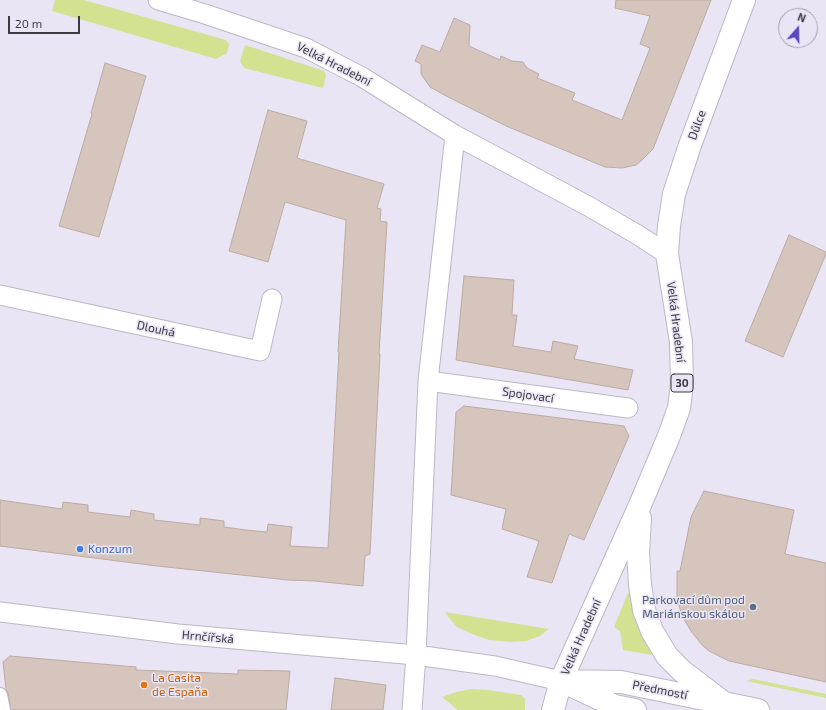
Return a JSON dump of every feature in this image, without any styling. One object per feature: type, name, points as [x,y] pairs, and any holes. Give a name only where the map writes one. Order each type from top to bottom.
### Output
[{"type":"main road","name":"Důlce","points":[[667,254],[669,226],[674,194],[690,145],[744,0]]},
{"type":"main road","name":"Velká Hradební","points":[[561,681],[640,505],[669,436],[676,415],[682,384],[681,342],[667,254]]},
{"type":"main road","name":"30","points":[[640,505],[638,552],[640,586],[644,610],[652,631],[666,656],[682,672],[724,703]]},
{"type":"main road","name":"Předmostí","points":[[561,681],[620,682],[758,710]]},
{"type":"main road","name":"Předmostí","points":[[561,681],[615,706],[635,710]]},
{"type":"main road","points":[[553,710],[561,681]]},
{"type":"street","name":"Velká Hradební","points":[[158,0],[306,48],[362,77],[455,135],[588,206],[667,254]]},
{"type":"street","points":[[412,710],[416,655],[428,381],[455,135]]},
{"type":"street","name":"Dlouhá","points":[[0,295],[260,351],[272,299]]},
{"type":"street","name":"Spojovací","points":[[428,381],[628,408]]},
{"type":"street","name":"Hrnčířská","points":[[0,612],[178,634],[416,655]]},
{"type":"street","name":"Předmostí","points":[[416,655],[495,666],[561,681]]},
{"type":"street","points":[[0,695],[3,710]]},
{"type":"green space","points":[[55,0],[84,0],[226,40],[229,44],[227,53],[216,59],[52,11]]},
{"type":"green space","points":[[245,45],[324,71],[326,75],[323,88],[244,68],[240,61]]},
{"type":"green space","points":[[628,593],[631,594],[635,616],[642,637],[653,655],[623,650],[620,631],[614,627]]},
{"type":"green space","points":[[445,612],[549,629],[540,636],[526,641],[512,642],[489,640],[457,627]]},
{"type":"green space","points":[[753,679],[826,694],[826,698],[746,681]]},
{"type":"green space","points":[[472,689],[521,695],[525,699],[525,710],[458,710],[442,697],[456,692]]},
{"type":"building","points":[[616,0],[711,0],[653,149],[636,165],[622,168],[605,167],[506,126],[430,87],[421,74],[421,64],[415,61],[422,45],[440,52],[454,18],[470,25],[469,46],[500,60],[501,56],[512,61],[523,62],[527,68],[539,74],[537,78],[575,93],[572,100],[622,120],[650,48],[640,44],[650,16],[615,8]]},
{"type":"building","points":[[105,63],[146,76],[99,237],[59,226],[92,114],[91,113]]},
{"type":"building","points":[[268,110],[307,121],[297,158],[384,184],[377,208],[381,209],[380,221],[387,222],[379,354],[370,554],[365,556],[363,586],[288,580],[157,566],[0,546],[0,500],[62,509],[63,502],[88,505],[88,512],[130,517],[131,510],[154,514],[154,520],[200,525],[200,518],[224,521],[224,527],[267,532],[268,524],[292,527],[290,546],[328,548],[346,220],[285,202],[268,262],[229,251]]},
{"type":"building","points":[[789,235],[826,252],[826,254],[783,357],[745,341]]},
{"type":"building","points":[[464,276],[514,280],[512,315],[517,315],[513,346],[551,352],[553,341],[578,346],[574,359],[633,370],[628,390],[456,360]]},
{"type":"building","points":[[464,406],[624,426],[629,436],[584,540],[569,534],[552,583],[527,577],[539,541],[502,529],[506,509],[451,495],[456,412]]},
{"type":"building","name":"Parkovací dům pod Mariánskou skálou","points":[[704,491],[794,510],[785,554],[826,563],[826,682],[729,661],[709,651],[691,631],[682,616],[677,598],[677,571],[680,571],[691,517]]},
{"type":"building","points":[[10,656],[136,667],[136,670],[238,674],[238,670],[290,671],[286,710],[11,710],[6,689],[3,662]]},
{"type":"building","points":[[335,678],[386,685],[383,710],[331,710]]},
{"type":"place","name":"Konzum","points":[[80,549]]},
{"type":"place","name":"Parkovací dům pod Mariánskou skálou","points":[[753,607]]},
{"type":"place","name":"La Casita de Espaňa","points":[[144,685]]}]
